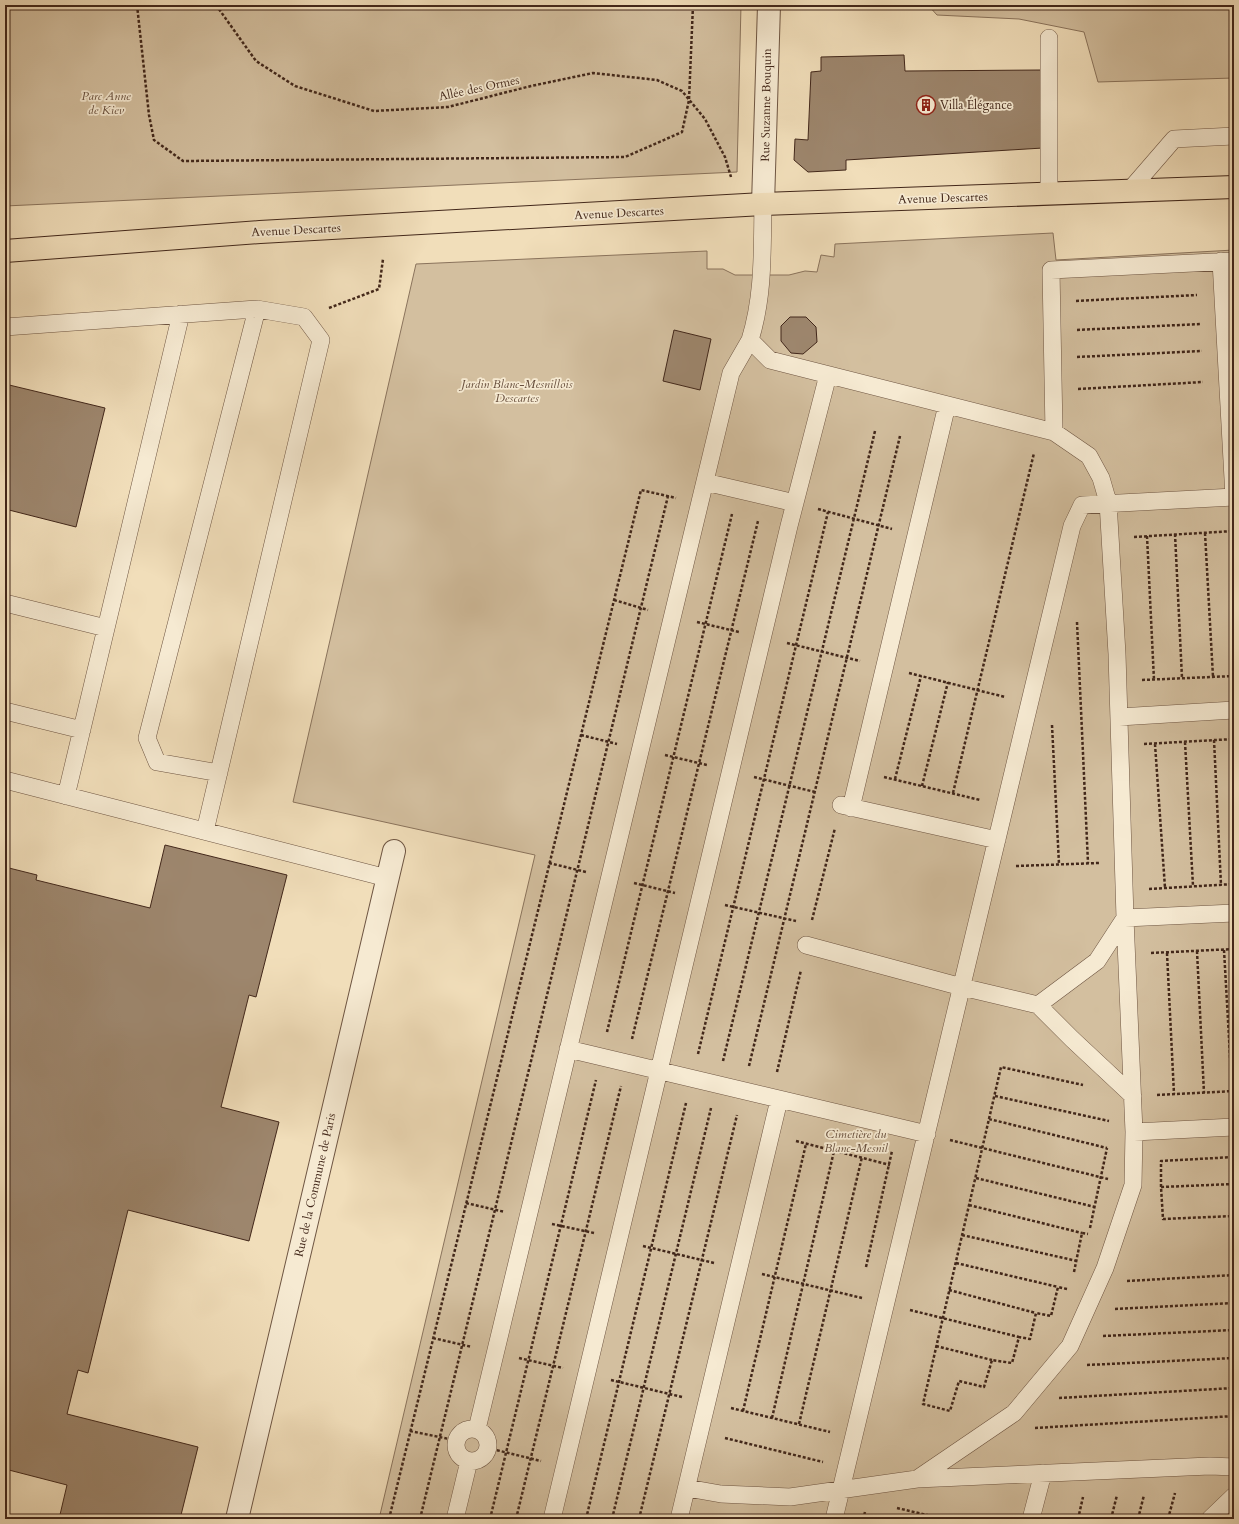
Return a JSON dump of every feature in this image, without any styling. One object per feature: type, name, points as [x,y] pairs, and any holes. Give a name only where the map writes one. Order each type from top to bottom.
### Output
[{"type":"main road","name":"Avenue Descartes","points":[[5,251],[260,232],[763,204],[1234,187]]},
{"type":"street","name":"Rue Suzanne Bouquin","points":[[763,204],[769,5]]},
{"type":"street","name":"Rue de la Commune de Paris","points":[[237,1519],[394,851]]},
{"type":"lane","points":[[1049,38],[1049,194]]},
{"type":"lane","points":[[1129,191],[1174,139],[1234,136]]},
{"type":"lane","points":[[477,1429],[731,373],[750,340],[758,315],[762,275],[763,204]]},
{"type":"lane","points":[[834,1519],[1072,526],[1082,505],[1108,502],[1234,497],[1223,293],[1228,261],[1051,270],[1054,390],[1047,430]]},
{"type":"lane","points":[[219,773],[157,762],[147,738],[257,308]]},
{"type":"lane","points":[[5,327],[257,308],[304,317],[321,340],[205,831]]},
{"type":"lane","points":[[66,796],[181,314]]},
{"type":"lane","points":[[750,340],[770,360],[1047,430],[1089,456],[1101,478],[1108,502],[1118,681],[1124,918],[1134,1129],[1133,1185],[1102,1275],[1070,1346],[1014,1413],[917,1479]]},
{"type":"lane","points":[[552,1519],[762,638],[828,375]]},
{"type":"lane","points":[[947,405],[860,771],[846,806],[997,840]]},
{"type":"lane","points":[[705,482],[795,502]]},
{"type":"lane","points":[[5,603],[106,628]]},
{"type":"lane","points":[[1119,717],[1234,710]]},
{"type":"lane","points":[[5,711],[82,730]]},
{"type":"lane","points":[[5,780],[387,878]]},
{"type":"lane","points":[[1124,918],[1234,913]]},
{"type":"lane","points":[[1038,1005],[1097,961],[1124,918]]},
{"type":"lane","points":[[806,945],[962,987],[1038,1005],[1132,1096]]},
{"type":"lane","points":[[568,1049],[927,1134]]},
{"type":"lane","points":[[679,1519],[708,1403],[779,1100]]},
{"type":"lane","points":[[1134,1129],[1234,1127]]},
{"type":"lane","points":[[466,1429],[477,1429],[485,1434],[488,1444],[486,1453],[479,1460],[469,1461],[460,1456],[455,1447],[457,1436],[466,1429]]},
{"type":"lane","points":[[455,1519],[469,1461]]},
{"type":"lane","points":[[687,1488],[721,1494],[790,1496],[917,1479],[1210,1466],[1234,1467]]},
{"type":"lane","points":[[1031,1519],[1043,1473]]},
{"type":"lane","points":[[1210,1519],[1234,1496]]},
{"type":"path","points":[[137,5],[149,115],[154,140],[183,161],[625,157],[682,132],[689,100],[693,5]]},
{"type":"path","name":"Allée des Ormes","points":[[216,5],[256,61],[295,86],[374,111],[448,107],[530,86],[593,73],[657,80],[682,91],[705,119],[725,157],[731,177]]},
{"type":"path","points":[[304,317],[379,290],[383,259]]},
{"type":"path","points":[[1052,302],[1223,293]]},
{"type":"path","points":[[1052,331],[1225,323]]},
{"type":"path","points":[[1053,358],[1226,350]]},
{"type":"path","points":[[1054,390],[1228,380]]},
{"type":"path","points":[[953,793],[978,690],[1047,430]]},
{"type":"path","points":[[612,1519],[876,431]]},
{"type":"path","points":[[639,1519],[900,436]]},
{"type":"path","points":[[389,1519],[641,490],[700,504]]},
{"type":"path","points":[[420,1519],[668,496]]},
{"type":"path","points":[[795,502],[879,526],[916,534]]},
{"type":"path","points":[[490,1519],[733,512]]},
{"type":"path","points":[[586,1519],[828,512]]},
{"type":"path","points":[[516,1519],[759,518]]},
{"type":"path","points":[[1110,538],[1234,531]]},
{"type":"path","points":[[1205,533],[1213,676]]},
{"type":"path","points":[[1175,534],[1182,678]]},
{"type":"path","points":[[1147,536],[1154,680]]},
{"type":"path","points":[[614,600],[673,616],[1030,703]]},
{"type":"path","points":[[1076,620],[1088,863]]},
{"type":"path","points":[[895,780],[921,676]]},
{"type":"path","points":[[1118,681],[1234,676]]},
{"type":"path","points":[[922,786],[948,682]]},
{"type":"path","points":[[1051,721],[1059,864]]},
{"type":"path","points":[[1120,746],[1234,739]]},
{"type":"path","points":[[1214,740],[1221,885]]},
{"type":"path","points":[[1185,742],[1193,886]]},
{"type":"path","points":[[1155,744],[1165,888]]},
{"type":"path","points":[[860,771],[1005,806]]},
{"type":"path","points":[[991,867],[1123,862]]},
{"type":"path","points":[[1124,890],[1234,884]]},
{"type":"path","points":[[1126,955],[1234,949]]},
{"type":"path","points":[[1132,1096],[1233,1091],[1224,950]]},
{"type":"path","points":[[1197,951],[1204,1093]]},
{"type":"path","points":[[1167,953],[1174,1094]]},
{"type":"path","points":[[992,1360],[984,1387],[959,1381],[950,1411],[923,1404],[1001,1067],[1086,1086]]},
{"type":"path","points":[[994,1096],[1134,1129]]},
{"type":"path","points":[[989,1119],[1134,1154]]},
{"type":"path","points":[[771,1134],[917,1171]]},
{"type":"path","points":[[927,1134],[982,1149],[1133,1185]]},
{"type":"path","points":[[743,1411],[806,1144]]},
{"type":"path","points":[[969,1205],[1088,1235],[1102,1178],[1107,1147]]},
{"type":"path","points":[[772,1418],[834,1151]]},
{"type":"path","points":[[799,1424],[862,1157]]},
{"type":"path","points":[[1234,1157],[1161,1161],[1163,1219],[1234,1216]]},
{"type":"path","points":[[976,1178],[1094,1207]]},
{"type":"path","points":[[1161,1187],[1234,1184]]},
{"type":"path","points":[[1073,1275],[1082,1233]]},
{"type":"path","points":[[962,1235],[1076,1261],[1102,1275],[1234,1275]]},
{"type":"path","points":[[956,1262],[1070,1290]]},
{"type":"path","points":[[949,1290],[1052,1316],[1058,1287]]},
{"type":"path","points":[[1086,1310],[1234,1303]]},
{"type":"path","points":[[936,1346],[992,1360],[1012,1363],[1019,1337],[1030,1339],[1036,1313]]},
{"type":"path","points":[[1074,1338],[1234,1330]]},
{"type":"path","points":[[433,1338],[854,1437]]},
{"type":"path","points":[[1052,1367],[1234,1358]]},
{"type":"path","points":[[1025,1400],[1234,1388]]},
{"type":"path","points":[[988,1431],[1234,1416]]},
{"type":"path","points":[[410,1430],[456,1441]]},
{"type":"path","points":[[700,1432],[846,1468]]},
{"type":"path","points":[[487,1448],[564,1466]]},
{"type":"path","points":[[863,1519],[866,1507]]},
{"type":"path","points":[[890,1507],[944,1519]]},
{"type":"green space","name":"Parc Anne de Kiev","points":[[5,5],[741,5],[737,172],[5,206]]},
{"type":"green space","points":[[928,5],[1234,5],[1234,78],[1098,82],[1084,32],[1019,19],[937,15]]},
{"type":"green space","name":"Cimetière du Blanc-Mesnil","points":[[1053,233],[1056,260],[1234,250],[1234,1519],[379,1519],[535,855],[293,802],[416,264],[707,251],[707,269],[723,269],[735,275],[789,275],[805,271],[817,272],[821,255],[834,257],[835,244]]},
{"type":"building","name":"Villa Élégance","points":[[904,55],[905,71],[1041,70],[1043,148],[846,160],[846,170],[808,172],[794,160],[795,139],[808,140],[811,72],[821,71],[821,57]]},
{"type":"building","points":[[790,317],[806,317],[816,327],[817,342],[803,354],[791,353],[781,341],[781,326]]},
{"type":"building","points":[[674,330],[711,339],[700,390],[663,381]]},
{"type":"building","points":[[5,384],[105,408],[76,527],[5,509]]},
{"type":"building","points":[[165,845],[287,875],[256,997],[249,995],[221,1107],[279,1122],[249,1241],[128,1210],[88,1373],[78,1370],[67,1414],[198,1447],[180,1519],[59,1519],[67,1485],[5,1469],[5,867],[37,875],[36,880],[150,908]]},
{"type":"place","name":"Villa Élégance","points":[[926,105]]},
{"type":"park label","name":"Jardin Blanc-Mesnillois Descartes","points":[[517,391]]}]
